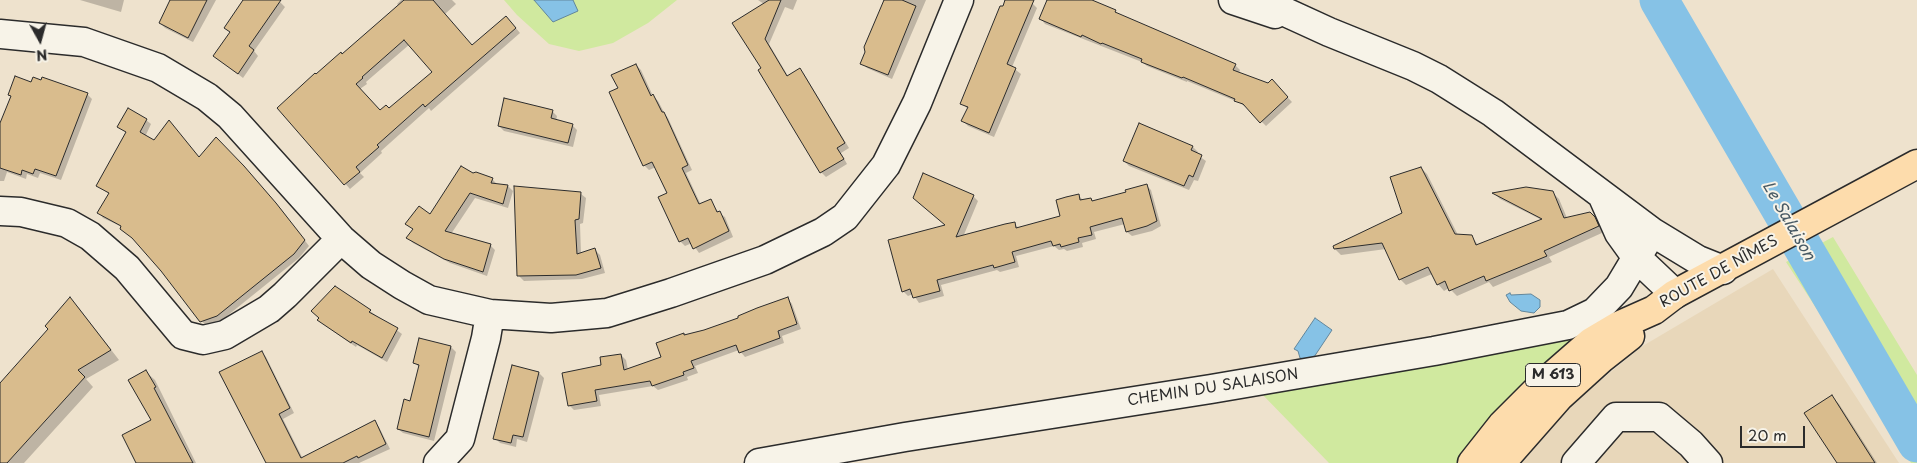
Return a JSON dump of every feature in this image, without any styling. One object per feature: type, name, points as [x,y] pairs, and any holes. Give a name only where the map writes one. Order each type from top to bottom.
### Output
[{"type":"main road","name":"ROUTE DE NÎMES","points":[[1654,310],[1676,294],[1917,164]]},
{"type":"main road","name":"M 613","points":[[1472,463],[1502,426],[1543,384],[1590,342],[1618,326],[1654,310]]},
{"type":"main road","name":"M 613","points":[[1501,463],[1559,397],[1602,358],[1626,340],[1654,310]]},
{"type":"street","points":[[0,34],[84,42],[158,68],[207,97],[230,116],[340,239],[371,265],[402,286],[430,300],[490,314],[551,318],[607,313],[765,260],[823,232],[846,217],[886,166],[917,103],[959,0]]},
{"type":"street","points":[[1233,0],[1329,32]]},
{"type":"street","points":[[1259,0],[1329,32],[1413,66],[1438,79],[1494,113],[1652,232],[1698,260],[1731,265]]},
{"type":"street","points":[[1601,193],[1619,233],[1637,258],[1676,294]]},
{"type":"street","points":[[0,211],[20,212],[67,223],[90,236],[127,268],[183,335],[203,340],[225,334],[269,309],[285,296],[340,239]]},
{"type":"street","name":"CHEMIN DU SALAISON","points":[[759,463],[1434,351],[1568,325],[1595,312],[1619,287],[1652,232]]},
{"type":"street","points":[[438,463],[460,439],[486,338],[490,314]]},
{"type":"street","points":[[1576,463],[1616,417],[1659,417],[1692,444],[1708,463]]},
{"type":"shaded area","points":[[1773,269],[1899,463],[1521,463],[1577,400],[1641,347]]},
{"type":"green space","points":[[504,0],[677,0],[648,23],[613,43],[579,51],[549,44],[517,15]]},
{"type":"green space","points":[[1833,237],[1917,375],[1917,463],[1911,463],[1824,320],[1786,262]]},
{"type":"green space","points":[[1584,332],[1465,463],[1329,463],[1260,392]]},
{"type":"water","points":[[534,0],[573,0],[578,11],[553,22]]},
{"type":"water","points":[[1510,293],[1511,295],[1531,294],[1540,300],[1540,307],[1534,313],[1521,311],[1510,302],[1506,295]]},
{"type":"water","points":[[1315,318],[1332,330],[1312,360],[1300,358],[1298,351],[1294,349]]},
{"type":"building","points":[[170,0],[207,0],[188,38],[159,23]]},
{"type":"building","points":[[243,0],[281,0],[249,46],[254,50],[238,74],[213,56],[230,32],[224,28]]},
{"type":"building","points":[[404,0],[433,0],[472,45],[506,16],[516,28],[425,107],[423,104],[377,145],[379,147],[356,167],[360,172],[344,185],[277,108],[315,73],[341,52],[342,54]],"holes":[[[404,40],[432,72],[389,108],[386,105],[380,110],[356,84]]]},
{"type":"building","points":[[769,0],[781,0],[765,39],[787,76],[800,68],[845,143],[837,148],[844,159],[820,173],[758,70],[761,68],[732,23]]},
{"type":"building","points":[[884,0],[902,0],[916,6],[888,75],[860,64],[865,52],[864,47]]},
{"type":"building","points":[[1005,0],[1034,0],[1007,64],[1016,68],[989,133],[961,121],[968,107],[960,104],[1000,6],[1003,6]]},
{"type":"building","points":[[1047,0],[1092,0],[1116,10],[1115,12],[1236,64],[1233,70],[1268,83],[1272,79],[1288,97],[1260,123],[1243,104],[1234,101],[1235,99],[1141,62],[1142,59],[1082,35],[1081,37],[1039,19]]},
{"type":"building","points":[[636,64],[651,96],[653,94],[662,112],[664,112],[688,165],[682,168],[699,204],[711,199],[717,212],[720,211],[729,231],[693,249],[688,238],[679,242],[658,197],[667,193],[652,162],[643,166],[609,92],[618,88],[611,75]]},
{"type":"building","points":[[15,76],[31,82],[33,77],[41,80],[42,77],[88,93],[56,176],[35,169],[33,174],[22,170],[21,175],[0,168],[0,123],[11,96],[8,95]]},
{"type":"building","points":[[504,98],[553,110],[551,118],[573,124],[568,143],[498,126]]},
{"type":"building","points":[[128,108],[147,119],[140,132],[154,140],[169,120],[199,157],[216,137],[276,203],[305,240],[294,254],[217,316],[200,322],[161,271],[132,238],[120,229],[121,226],[97,213],[109,193],[96,186],[126,132],[117,127]]},
{"type":"building","points":[[1139,123],[1193,146],[1191,150],[1202,155],[1193,177],[1189,175],[1184,186],[1123,161]]},
{"type":"building","points":[[461,166],[473,173],[476,172],[493,178],[491,183],[508,185],[503,204],[470,193],[445,231],[491,244],[483,272],[444,259],[406,238],[413,229],[405,224],[419,206],[430,214]]},
{"type":"building","points":[[1421,167],[1455,234],[1472,235],[1476,245],[1542,219],[1492,193],[1526,187],[1553,191],[1564,218],[1590,212],[1595,217],[1599,226],[1544,251],[1547,256],[1486,281],[1484,276],[1449,291],[1445,281],[1437,285],[1428,267],[1399,280],[1382,243],[1334,249],[1333,246],[1402,213],[1390,177]]},
{"type":"building","points":[[923,173],[974,195],[956,237],[1015,222],[1016,228],[1060,216],[1056,200],[1066,197],[1079,194],[1080,200],[1091,198],[1092,201],[1147,184],[1157,221],[1126,232],[1122,218],[1090,227],[1092,235],[1078,238],[1079,242],[1061,247],[1060,244],[1053,246],[1051,241],[1012,252],[1015,262],[994,268],[993,265],[937,280],[940,291],[913,298],[910,289],[902,292],[888,240],[945,225],[913,198]]},
{"type":"building","points":[[514,186],[581,192],[579,219],[575,220],[577,254],[595,248],[601,268],[576,275],[517,276]]},
{"type":"building","points":[[335,286],[371,310],[369,312],[398,328],[382,358],[352,341],[351,343],[317,320],[319,318],[311,311]]},
{"type":"building","points":[[70,297],[111,350],[78,370],[85,377],[7,463],[0,463],[0,383],[48,329],[45,326]]},
{"type":"building","points":[[788,297],[797,324],[778,331],[780,338],[739,353],[736,345],[691,361],[694,368],[683,372],[684,375],[652,386],[650,381],[595,390],[597,401],[568,406],[562,373],[601,365],[600,357],[621,354],[624,370],[661,357],[656,343],[684,333],[684,335],[704,330]]},
{"type":"building","points":[[419,338],[451,346],[429,437],[397,429],[404,399],[410,401],[419,365],[413,363]]},
{"type":"building","points":[[262,351],[290,408],[279,414],[301,458],[375,420],[386,444],[343,463],[266,463],[219,372]]},
{"type":"building","points":[[512,365],[539,372],[523,437],[513,435],[511,443],[493,439]]},
{"type":"building","points":[[146,370],[193,463],[136,463],[122,435],[151,420],[128,380]]},
{"type":"building","points":[[1832,395],[1875,463],[1837,463],[1804,413]]},
{"type":"waterway","name":"Le Salaison","points":[[1659,0],[1917,443]]}]
